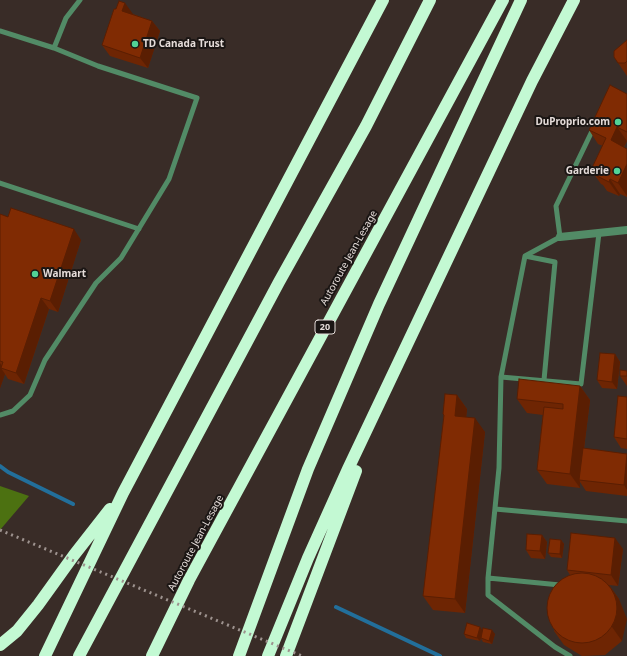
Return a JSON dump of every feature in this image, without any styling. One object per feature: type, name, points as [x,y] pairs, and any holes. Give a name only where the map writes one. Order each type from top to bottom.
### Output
[{"type":"highway","points":[[45,656],[123,493],[383,0]]},
{"type":"highway","points":[[79,656],[279,282],[366,126],[430,0]]},
{"type":"highway","name":"Autoroute Jean-Lesage","points":[[152,656],[189,580],[504,0]]},
{"type":"highway","points":[[239,656],[308,469],[379,304],[521,0]]},
{"type":"highway","points":[[268,656],[311,551],[388,385],[532,82],[574,0]]},
{"type":"highway","points":[[532,82],[583,0]]},
{"type":"highway","points":[[286,656],[388,385]]},
{"type":"highway","points":[[0,645],[17,631],[123,493]]},
{"type":"street","points":[[560,237],[627,230]]},
{"type":"lane","points":[[54,48],[66,18],[80,0]]},
{"type":"lane","points":[[0,31],[54,48],[98,66],[198,98],[169,179],[121,258],[96,282],[45,360],[30,395],[13,411],[0,415]]},
{"type":"lane","points":[[525,256],[560,237],[556,206],[595,124]]},
{"type":"lane","points":[[0,183],[139,228]]},
{"type":"lane","points":[[501,377],[581,384],[598,233]]},
{"type":"lane","points":[[525,256],[555,262],[544,380]]},
{"type":"lane","points":[[525,256],[501,377],[499,468],[488,578],[488,595],[555,647],[570,656]]},
{"type":"lane","points":[[495,509],[627,522]]},
{"type":"lane","points":[[488,578],[560,585]]},
{"type":"green space","points":[[0,486],[29,496],[0,530]]},
{"type":"building","points":[[119,1],[125,3],[122,11],[152,21],[140,58],[102,45],[114,9],[116,9]]},
{"type":"building","points":[[627,40],[627,61],[625,63],[618,63],[614,57],[614,51]]},
{"type":"building","points":[[610,85],[627,94],[627,132],[617,127],[611,140],[627,149],[627,164],[618,183],[610,179],[609,182],[597,176],[598,174],[591,170],[606,138],[589,130]]},
{"type":"building","name":"Walmart","points":[[11,208],[74,229],[50,301],[41,298],[16,373],[1,368],[3,362],[0,361],[0,214],[8,217]]},
{"type":"building","points":[[600,353],[615,354],[612,382],[597,380]]},
{"type":"building","points":[[620,370],[627,371],[627,376],[620,376]]},
{"type":"building","points":[[519,379],[580,386],[570,474],[537,470],[544,407],[563,409],[563,404],[517,399]]},
{"type":"building","points":[[445,394],[457,395],[455,416],[475,418],[455,599],[423,596],[444,415]]},
{"type":"building","points":[[618,396],[627,397],[627,439],[614,437]]},
{"type":"building","points":[[583,448],[627,454],[624,485],[579,480]]},
{"type":"building","points":[[571,533],[615,538],[611,575],[567,570]]},
{"type":"building","points":[[527,534],[542,535],[540,551],[526,550]]},
{"type":"building","points":[[550,539],[561,540],[560,554],[548,553]]},
{"type":"building","points":[[582,573],[595,576],[607,583],[614,595],[617,608],[614,621],[607,633],[595,640],[582,643],[569,640],[557,633],[550,621],[547,608],[550,595],[557,583],[569,576]]},
{"type":"building","points":[[467,623],[480,627],[477,638],[464,634]]},
{"type":"building","points":[[483,628],[492,630],[489,641],[481,638]]},
{"type":"waterway","points":[[0,466],[8,472],[73,504]]},
{"type":"waterway","points":[[336,607],[440,656]]},
{"type":"railway","points":[[0,530],[302,656]]},
{"type":"place","name":"TD Canada Trust","points":[[135,44]]},
{"type":"place","name":"DuProprio.com","points":[[618,122]]},
{"type":"place","name":"Garderie","points":[[617,171]]},
{"type":"place","name":"Walmart","points":[[35,274]]}]
